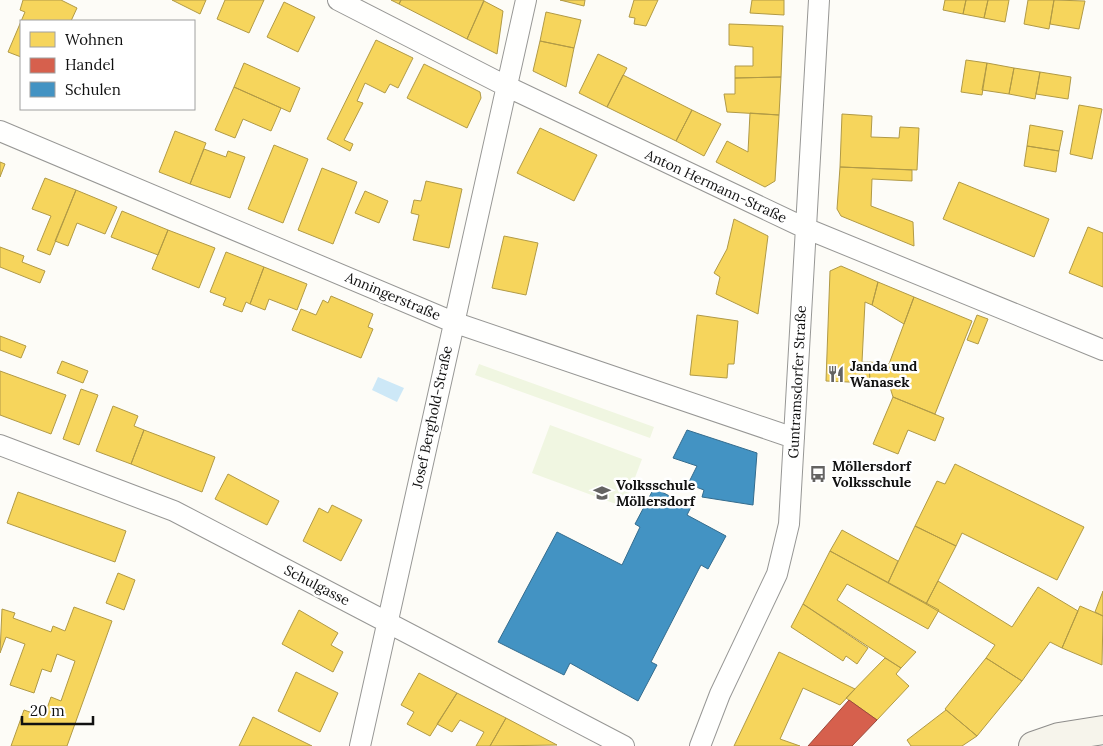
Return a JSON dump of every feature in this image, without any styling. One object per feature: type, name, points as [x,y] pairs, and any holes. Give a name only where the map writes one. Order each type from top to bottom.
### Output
[{"type":"street","name":"Anton Hermann-Straße","points":[[338,0],[506,86],[805,228],[1103,350]]},
{"type":"street","name":"Josef Berghold-Straße","points":[[360,746],[526,0]]},
{"type":"street","name":"Guntramsdorfer Straße","points":[[700,746],[720,694],[777,574],[789,524],[819,0]]},
{"type":"street","name":"Anningerstraße","points":[[0,131],[453,322],[794,438]]},
{"type":"street","name":"Schulgasse","points":[[0,445],[174,511],[624,746]]},
{"type":"street","points":[[1033,746],[1059,737],[1103,730]]},
{"type":"green space","points":[[479,364],[654,427],[650,438],[475,375]]},
{"type":"green space","points":[[550,425],[642,459],[624,507],[532,473]]},
{"type":"water","points":[[378,377],[404,388],[397,402],[372,390]]},
{"type":"building: Wohnen","points":[[23,0],[61,0],[77,8],[71,20],[21,20],[25,12],[20,10]]},
{"type":"building: Wohnen","points":[[172,0],[206,0],[200,14]]},
{"type":"building: Wohnen","points":[[225,0],[264,0],[249,33],[217,19]]},
{"type":"building: Wohnen","points":[[391,0],[401,0],[399,4]]},
{"type":"building: Wohnen","points":[[401,0],[484,0],[467,39],[399,4]]},
{"type":"building: Wohnen","points":[[560,0],[585,0],[584,6]]},
{"type":"building: Wohnen","points":[[634,0],[658,0],[646,26],[634,24],[635,18],[629,17]]},
{"type":"building: Wohnen","points":[[752,0],[784,0],[784,15],[750,13]]},
{"type":"building: Wohnen","points":[[945,0],[966,0],[963,14],[943,10]]},
{"type":"building: Wohnen","points":[[966,0],[988,0],[984,18],[963,14]]},
{"type":"building: Wohnen","points":[[988,0],[1009,0],[1005,22],[984,18]]},
{"type":"building: Wohnen","points":[[1028,0],[1054,0],[1049,29],[1024,24]]},
{"type":"building: Wohnen","points":[[1054,0],[1085,1],[1079,29],[1050,24]]},
{"type":"building: Wohnen","points":[[484,1],[503,11],[497,54],[467,39]]},
{"type":"building: Wohnen","points":[[284,2],[315,17],[298,52],[267,37]]},
{"type":"building: Wohnen","points":[[546,12],[581,20],[574,48],[540,41]]},
{"type":"building: Wohnen","points":[[20,23],[20,57],[8,52]]},
{"type":"building: Wohnen","points":[[729,24],[783,26],[781,77],[735,78],[735,66],[753,66],[753,47],[729,45]]},
{"type":"building: Wohnen","points":[[376,40],[413,58],[398,88],[390,84],[385,93],[365,83],[357,101],[363,103],[344,140],[353,144],[350,151],[327,139]]},
{"type":"building: Wohnen","points":[[540,41],[574,48],[566,87],[533,71]]},
{"type":"building: Wohnen","points":[[598,54],[627,68],[607,107],[579,93]]},
{"type":"building: Wohnen","points":[[966,60],[987,63],[982,95],[961,92]]},
{"type":"building: Wohnen","points":[[244,63],[300,88],[290,112],[234,87]]},
{"type":"building: Wohnen","points":[[987,63],[1014,68],[1009,94],[982,90]]},
{"type":"building: Wohnen","points":[[424,64],[480,92],[481,98],[467,128],[407,98]]},
{"type":"building: Wohnen","points":[[1014,68],[1040,72],[1035,99],[1009,94]]},
{"type":"building: Wohnen","points":[[1040,72],[1071,77],[1068,99],[1036,94]]},
{"type":"building: Wohnen","points":[[623,75],[692,110],[676,141],[607,107]]},
{"type":"building: Wohnen","points":[[781,77],[779,115],[727,112],[724,94],[735,94],[735,78]]},
{"type":"building: Wohnen","points":[[234,87],[281,108],[271,131],[243,119],[235,138],[215,130]]},
{"type":"building: Wohnen","points":[[1079,105],[1102,109],[1092,159],[1070,154]]},
{"type":"building: Wohnen","points":[[692,110],[721,124],[704,156],[676,141]]},
{"type":"building: Wohnen","points":[[750,113],[779,115],[775,181],[765,187],[716,162],[727,141],[748,152]]},
{"type":"building: Wohnen","points":[[842,114],[872,116],[871,137],[899,138],[900,127],[919,128],[917,170],[840,167]]},
{"type":"building: Wohnen","points":[[1030,125],[1063,131],[1059,151],[1027,146]]},
{"type":"building: Wohnen","points":[[540,128],[597,155],[574,201],[517,173]]},
{"type":"building: Wohnen","points":[[175,131],[206,143],[190,184],[159,172]]},
{"type":"building: Wohnen","points":[[274,145],[308,159],[283,223],[248,209]]},
{"type":"building: Wohnen","points":[[1027,146],[1059,151],[1056,172],[1024,166]]},
{"type":"building: Wohnen","points":[[204,149],[226,157],[228,151],[245,157],[230,198],[190,184]]},
{"type":"building: Wohnen","points":[[0,162],[5,164],[0,177]]},
{"type":"building: Wohnen","points":[[840,167],[912,170],[912,181],[872,179],[871,206],[913,222],[914,246],[841,216],[837,209]]},
{"type":"building: Wohnen","points":[[322,168],[357,182],[333,244],[298,230]]},
{"type":"building: Wohnen","points":[[45,178],[76,190],[50,255],[37,250],[51,216],[32,209]]},
{"type":"building: Wohnen","points":[[426,181],[462,189],[449,248],[413,240],[419,215],[411,213],[414,200],[421,201]]},
{"type":"building: Wohnen","points":[[959,182],[1049,219],[1034,257],[943,219]]},
{"type":"building: Wohnen","points":[[76,190],[117,207],[105,234],[77,223],[68,246],[55,241]]},
{"type":"building: Wohnen","points":[[365,191],[388,201],[379,223],[355,213]]},
{"type":"building: Wohnen","points":[[122,211],[168,230],[158,255],[111,237]]},
{"type":"building: Wohnen","points":[[734,219],[768,236],[758,314],[716,294],[720,277],[714,273],[727,249]]},
{"type":"building: Wohnen","points":[[1088,227],[1103,233],[1103,287],[1069,273]]},
{"type":"building: Wohnen","points":[[168,230],[215,248],[199,288],[152,269]]},
{"type":"building: Wohnen","points":[[504,236],[538,243],[526,295],[492,288]]},
{"type":"building: Wohnen","points":[[0,247],[24,256],[22,262],[45,271],[40,283],[0,267]]},
{"type":"building: Wohnen","points":[[226,252],[264,267],[250,304],[246,302],[242,312],[223,305],[226,298],[210,292]]},
{"type":"building: Wohnen","points":[[841,266],[878,282],[872,305],[865,302],[862,362],[869,362],[870,383],[826,381],[830,271]]},
{"type":"building: Wohnen","points":[[264,267],[307,284],[297,310],[269,299],[265,310],[250,304]]},
{"type":"building: Wohnen","points":[[878,282],[914,297],[904,324],[872,305]]},
{"type":"building: Wohnen","points":[[331,296],[373,314],[368,327],[373,329],[361,358],[292,330],[301,309],[316,315],[323,300],[328,303]]},
{"type":"building: Wohnen","points":[[914,297],[972,321],[935,414],[893,397],[889,384],[870,383],[869,362],[889,364]]},
{"type":"building: Wohnen","points":[[697,315],[738,321],[734,364],[728,364],[727,378],[690,375]]},
{"type":"building: Wohnen","points":[[977,315],[988,319],[978,344],[967,340]]},
{"type":"building: Wohnen","points":[[0,336],[26,346],[21,358],[0,350]]},
{"type":"building: Wohnen","points":[[62,361],[88,371],[83,383],[57,373]]},
{"type":"building: Wohnen","points":[[0,371],[66,395],[51,434],[0,415]]},
{"type":"building: Wohnen","points":[[81,389],[98,395],[79,445],[63,439]]},
{"type":"building: Wohnen","points":[[893,397],[944,418],[935,441],[908,430],[898,454],[873,444]]},
{"type":"building: Wohnen","points":[[113,406],[138,416],[134,426],[144,430],[131,464],[96,451]]},
{"type":"building: Wohnen","points":[[144,430],[215,457],[202,492],[131,464]]},
{"type":"building: Wohnen","points":[[955,464],[1084,527],[1057,580],[962,533],[956,546],[915,526],[937,481],[945,484]]},
{"type":"building: Wohnen","points":[[228,474],[279,501],[267,525],[215,499]]},
{"type":"building: Wohnen","points":[[18,492],[126,531],[115,562],[7,523]]},
{"type":"building: Wohnen","points":[[332,505],[362,520],[341,561],[303,541],[319,508],[328,513]]},
{"type":"building: Wohnen","points":[[915,526],[956,546],[926,604],[888,583]]},
{"type":"building: Wohnen","points":[[842,530],[898,561],[888,583],[830,551]]},
{"type":"building: Wohnen","points":[[830,551],[939,610],[928,629],[847,584],[837,600],[916,652],[901,668],[803,604]]},
{"type":"building: Wohnen","points":[[118,573],[135,580],[124,610],[106,603]]},
{"type":"building: Wohnen","points":[[938,581],[1012,627],[1038,587],[1078,611],[1062,648],[1050,642],[1022,681],[986,658],[995,645],[926,604]]},
{"type":"building: Wohnen","points":[[1103,591],[1103,616],[1095,612]]},
{"type":"building: Wohnen","points":[[803,604],[868,648],[857,664],[846,656],[843,661],[791,627]]},
{"type":"building: Wohnen","points":[[1080,606],[1103,616],[1102,665],[1062,648]]},
{"type":"building: Wohnen","points":[[74,607],[112,621],[67,746],[11,746],[24,710],[44,717],[51,697],[61,701],[75,661],[57,654],[51,672],[42,669],[34,693],[10,685],[25,644],[6,637],[0,653],[2,609],[15,613],[13,618],[51,632],[53,626],[65,631]]},
{"type":"building: Wohnen","points":[[299,610],[338,633],[331,645],[343,652],[333,672],[282,644]]},
{"type":"building: Wohnen","points":[[779,652],[855,689],[840,705],[803,688],[780,739],[800,746],[734,746]]},
{"type":"building: Wohnen","points":[[885,658],[901,668],[896,674],[909,686],[877,720],[846,698]]},
{"type":"building: Wohnen","points":[[986,658],[1022,681],[977,736],[945,709]]},
{"type":"building: Wohnen","points":[[296,672],[338,693],[320,732],[278,711]]},
{"type":"building: Wohnen","points":[[419,673],[457,693],[430,736],[407,724],[414,712],[401,705]]},
{"type":"building: Wohnen","points":[[457,693],[506,718],[490,746],[476,746],[484,732],[460,720],[452,732],[437,724]]},
{"type":"building: Wohnen","points":[[946,710],[977,736],[962,746],[911,746],[907,740]]},
{"type":"building: Wohnen","points":[[253,717],[312,746],[239,746]]},
{"type":"building: Wohnen","points":[[506,718],[557,745],[490,746]]},
{"type":"building: Handel","points":[[849,700],[877,720],[852,746],[808,746]]},
{"type":"building: Schulen","points":[[687,430],[757,453],[753,505],[702,497],[704,490],[688,484],[697,466],[673,458]]},
{"type":"building: Schulen","points":[[654,488],[691,507],[687,515],[726,536],[708,569],[701,565],[651,662],[657,665],[638,701],[570,663],[564,675],[498,642],[557,532],[622,565],[640,527],[635,524]]},
{"type":"place","name":"Janda und Wanasek","points":[[836,374]]},
{"type":"place","name":"Möllersdorf Volksschule","points":[[818,474]]},
{"type":"place","name":"Volksschule Möllersdorf","points":[[602,493]]}]
